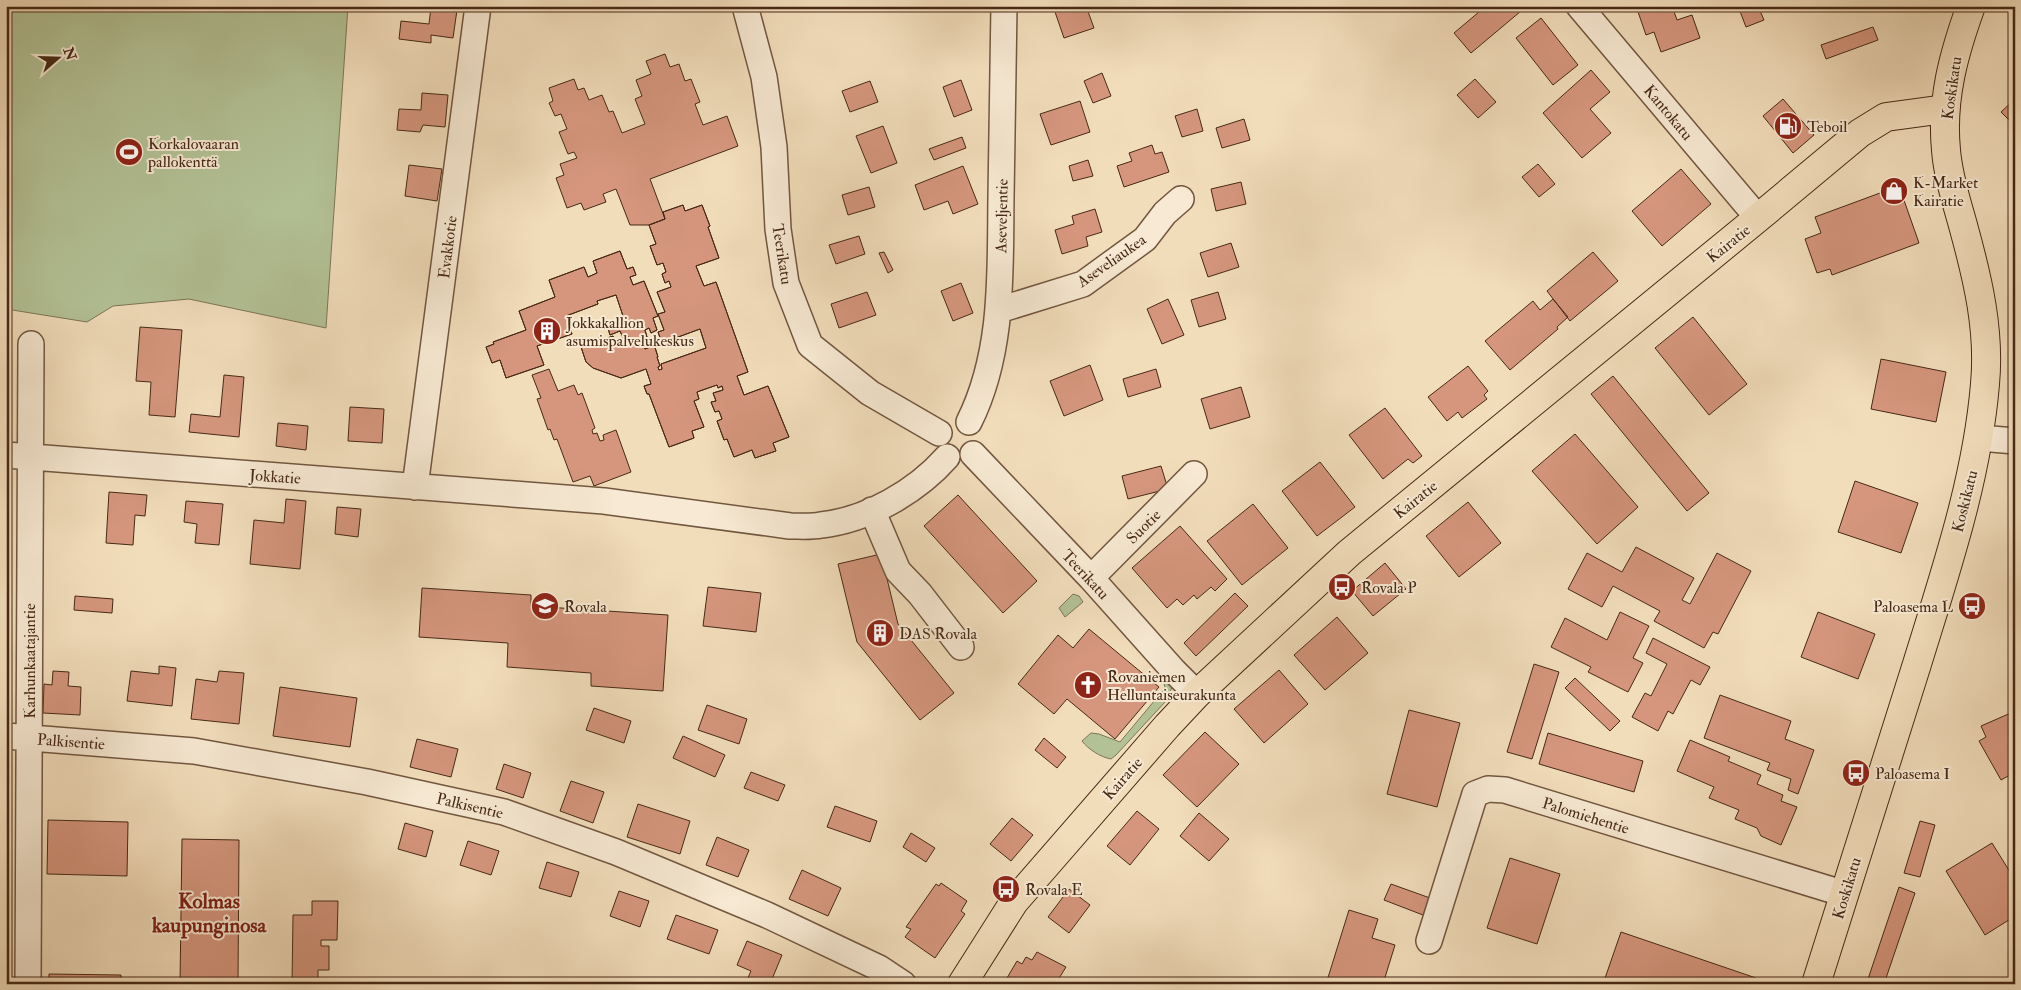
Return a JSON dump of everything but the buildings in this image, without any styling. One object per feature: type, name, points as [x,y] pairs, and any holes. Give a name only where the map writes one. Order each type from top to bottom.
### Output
[{"type":"main road","name":"Koskikatu","points":[[1816,984],[1948,564],[1980,438],[1986,382],[1984,322],[1980,292],[1953,191],[1947,159],[1945,109],[1953,61],[1971,6]]},
{"type":"main road","name":"Kairatie","points":[[962,984],[1014,902],[1167,726],[1197,694],[1350,553],[1871,124],[1886,117],[1945,109]]},
{"type":"street","name":"Evakkotie","points":[[415,487],[478,6]]},
{"type":"street","name":"Teerikatu","points":[[746,6],[764,78],[774,148],[778,229],[786,283],[810,345],[870,393],[939,433]]},
{"type":"street","name":"Aseveljentie","points":[[970,422],[988,370],[999,310],[1004,6]]},
{"type":"street","name":"Kantokatu","points":[[1579,6],[1758,218]]},
{"type":"street","name":"Aseveliaukea","points":[[999,310],[1082,284],[1146,239],[1165,213],[1181,199]]},
{"type":"street","name":"Karhunkaatajantie","points":[[28,984],[17,891],[18,456],[31,344]]},
{"type":"street","points":[[957,418],[970,422],[979,437],[977,449],[963,460],[947,457],[939,446],[939,433],[946,423],[951,420],[957,418]]},
{"type":"street","points":[[1980,438],[2015,441]]},
{"type":"street","name":"Teerikatu","points":[[973,454],[1091,578],[1197,694]]},
{"type":"street","name":"Jokkatie","points":[[18,456],[604,501],[790,526],[821,526],[859,516],[872,510]]},
{"type":"street","points":[[947,457],[933,472],[896,497],[872,510],[898,571],[920,594],[961,647]]},
{"type":"street","name":"Suotie","points":[[1091,578],[1194,474]]},
{"type":"street","name":"Palkisentie","points":[[17,737],[194,750],[367,782],[504,812],[616,852],[767,915],[879,968],[903,984]]},
{"type":"street","name":"Palomiehentie","points":[[1429,941],[1475,794],[1488,788],[1505,790],[1844,894]]},
{"type":"green space","name":"Korkalovaaran pallokenttä","points":[[6,6],[348,6],[326,328],[189,299],[113,306],[87,322],[6,309]]},
{"type":"green space","points":[[1073,594],[1079,596],[1083,602],[1065,617],[1059,608]]},
{"type":"green space","points":[[1168,675],[1172,687],[1167,700],[1111,759],[1095,752],[1082,741],[1091,733],[1120,742],[1165,688],[1163,678]]},
{"type":"place","name":"Teboil","points":[[1788,126]]},
{"type":"place","name":"Korkalovaaran pallokenttä","points":[[129,152]]},
{"type":"place","name":"K-Market Kairatie","points":[[1894,191]]},
{"type":"place","name":"Jokkakallion asumispalvelukeskus","points":[[547,331]]},
{"type":"place","name":"Rovala P","points":[[1342,587]]},
{"type":"place","name":"Rovala","points":[[545,606]]},
{"type":"place","name":"Paloasema L","points":[[1972,606]]},
{"type":"place","name":"DAS Rovala","points":[[880,633]]},
{"type":"place","name":"Rovaniemen Helluntaiseurakunta","points":[[1088,685]]},
{"type":"place","name":"Paloasema I","points":[[1856,773]]},
{"type":"place","name":"Rovala E","points":[[1006,889]]},
{"type":"district","name":"Kolmas kaupunginosa","points":[[209,913]]}]
